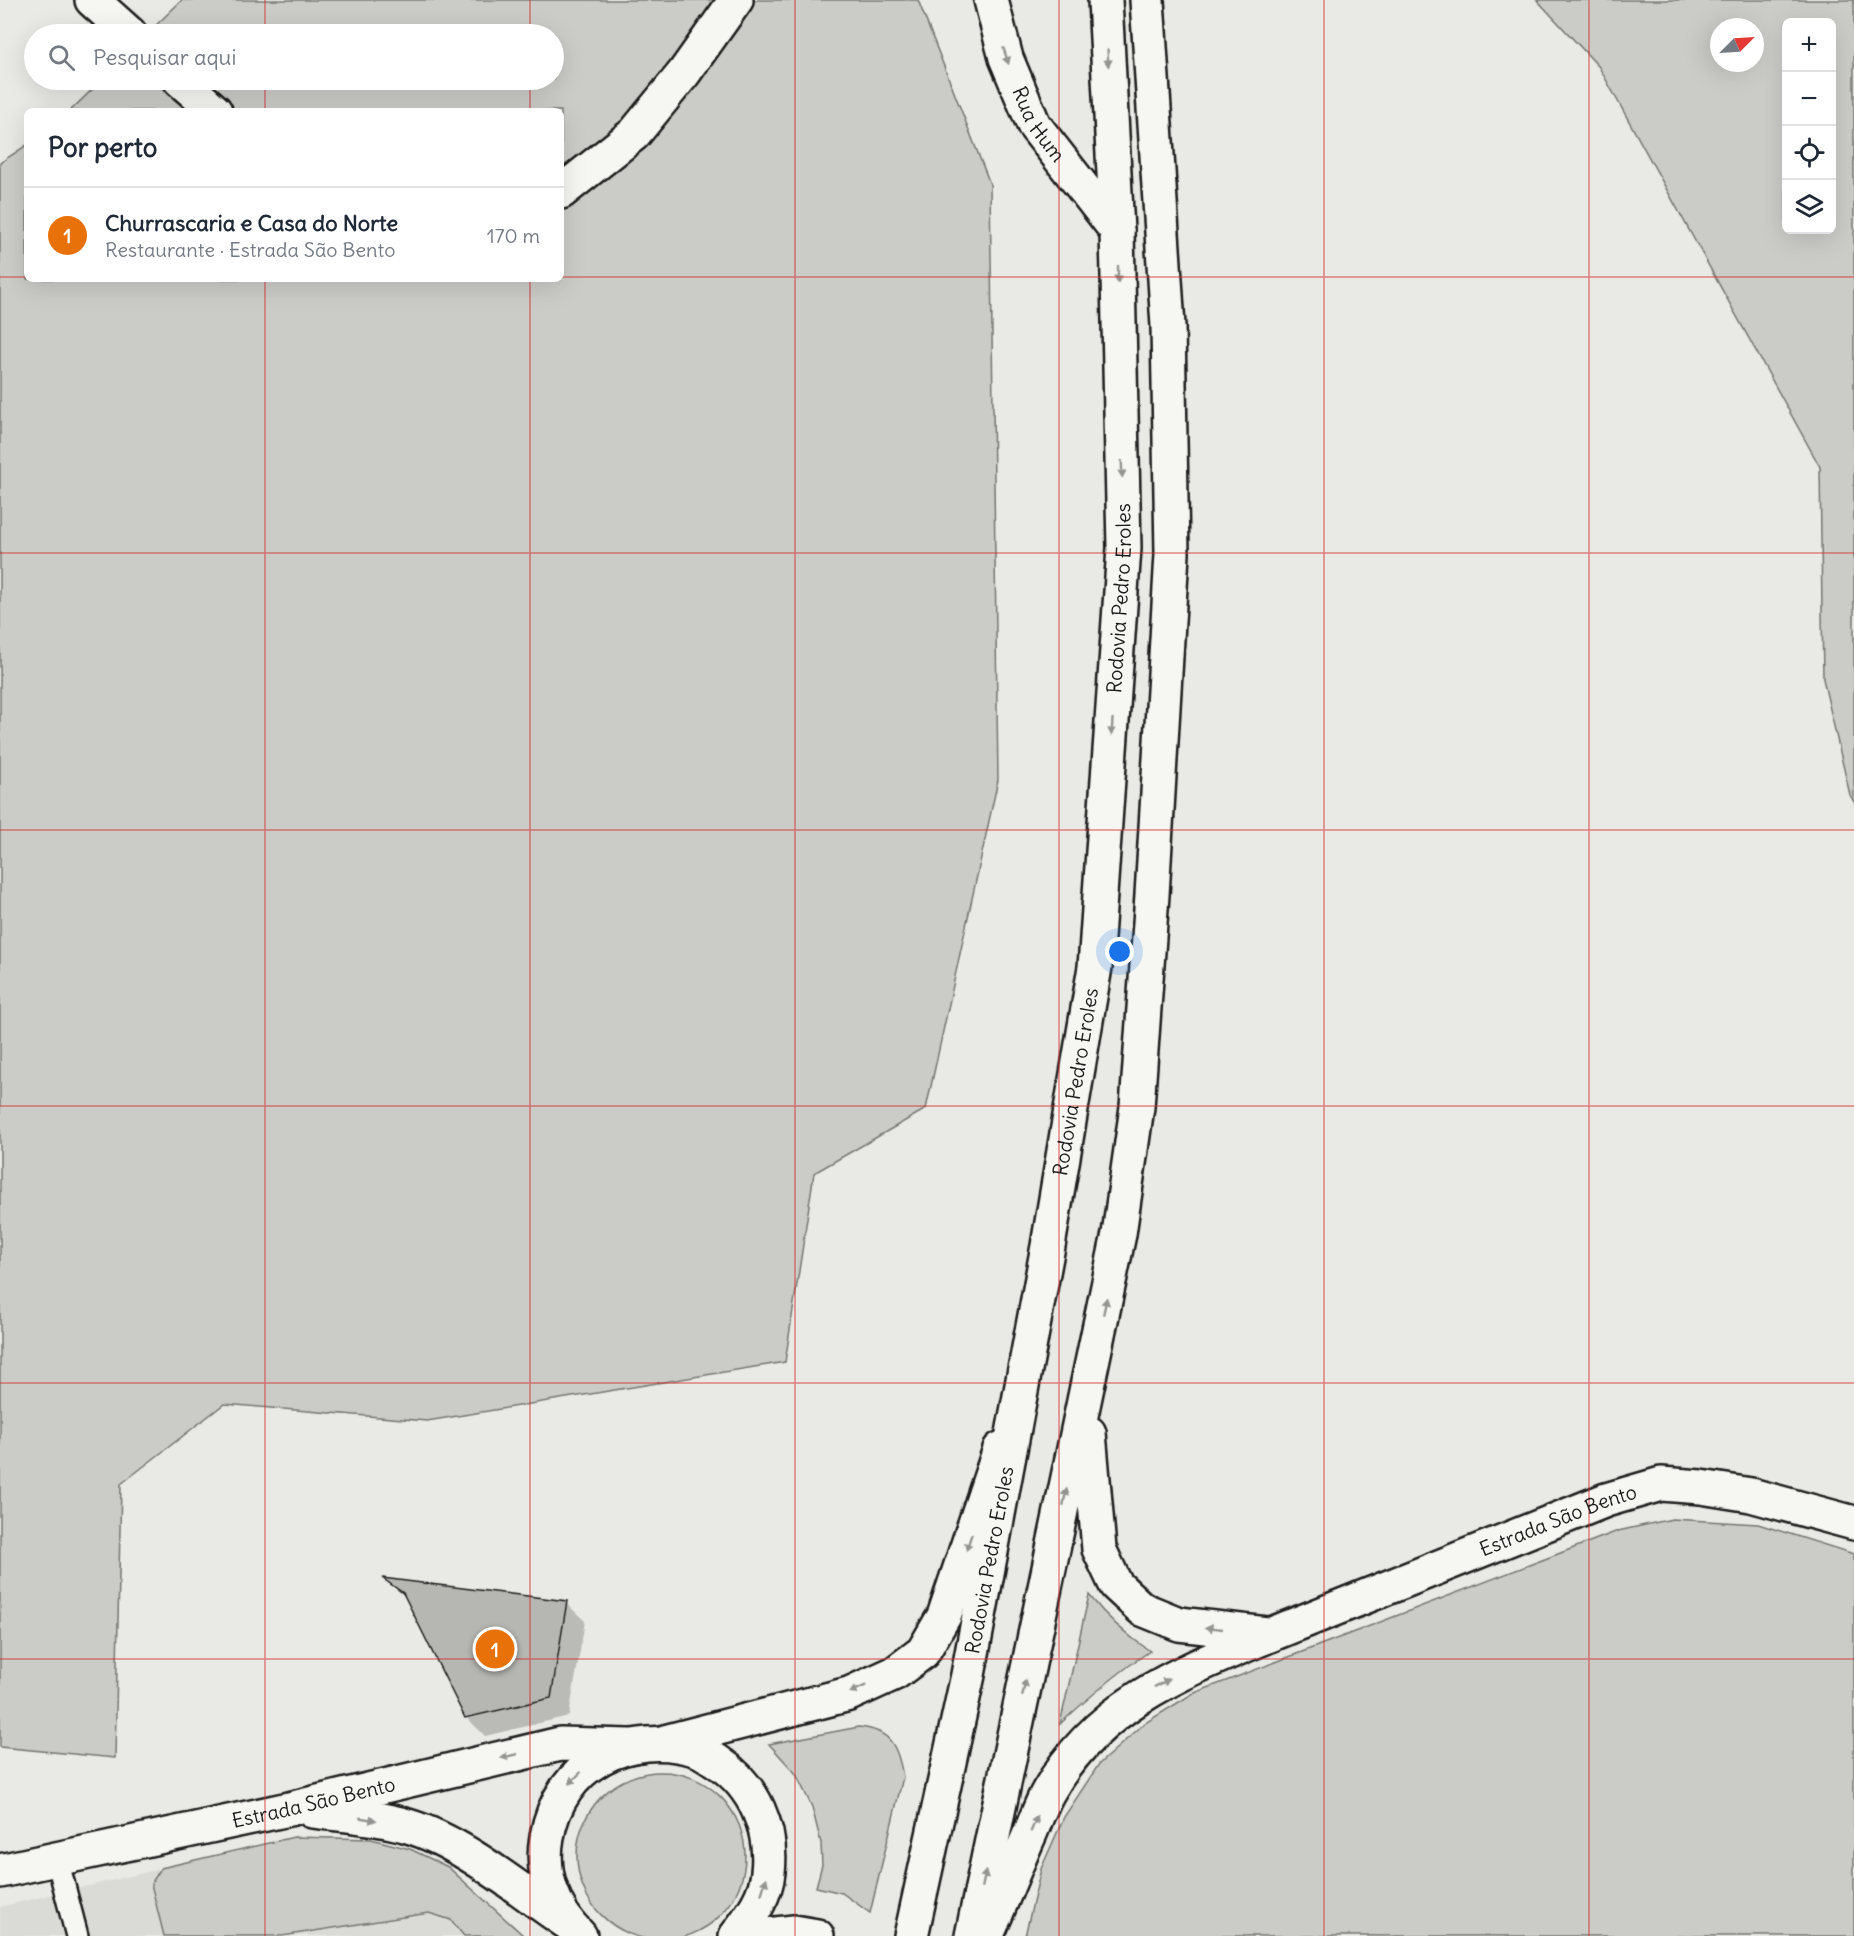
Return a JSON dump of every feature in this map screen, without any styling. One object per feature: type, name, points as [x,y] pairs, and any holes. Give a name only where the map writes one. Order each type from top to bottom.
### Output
[{"type":"main road","points":[[92,0],[119,24]]},
{"type":"main road","points":[[564,190],[634,134],[684,73],[736,0]]},
{"type":"main road","name":"Rua Hum","points":[[991,0],[1006,58],[1034,125],[1117,231]]},
{"type":"main road","name":"Rodovia Pedro Eroles","points":[[910,1936],[968,1675],[1048,1246],[1095,966],[1124,548],[1117,231],[1105,0]]},
{"type":"main road","points":[[972,1936],[1086,1400],[1119,1234],[1137,1107],[1172,554],[1168,326],[1147,0]]},
{"type":"main road","points":[[191,90],[211,108]]},
{"type":"main road","points":[[573,1929],[549,1889],[544,1853],[550,1817],[568,1785],[595,1760],[629,1746],[665,1742],[849,1694],[895,1673],[923,1652],[944,1616],[1020,1387]]},
{"type":"main road","points":[[1086,1400],[1099,1549],[1116,1585],[1142,1609],[1179,1624],[1272,1634]]},
{"type":"main road","name":"Estrada São Bento","points":[[986,1936],[1048,1792],[1078,1748],[1116,1712],[1154,1687],[1198,1665],[1606,1500],[1661,1484],[1701,1487],[1750,1495],[1854,1523]]},
{"type":"main road","points":[[665,1742],[701,1751],[732,1771],[755,1799],[768,1835],[768,1873],[757,1909],[736,1936]]},
{"type":"main road","name":"Estrada São Bento","points":[[0,1871],[289,1809],[560,1744],[629,1746]]},
{"type":"main road","points":[[289,1809],[365,1818],[408,1826],[446,1841],[573,1929]]},
{"type":"main road","points":[[758,1936],[799,1935]]},
{"type":"lane","points":[[57,1859],[77,1936]]},
{"type":"shaded area","points":[[182,0],[918,0],[990,184],[998,780],[926,1109],[814,1173],[785,1362],[427,1421],[224,1404],[121,1484],[115,1758],[0,1747],[0,163],[24,147],[24,282],[564,282],[564,108],[73,108],[92,90],[564,90],[564,24],[157,24]]},
{"type":"shaded area","points":[[1537,0],[1854,0],[1854,802],[1850,795],[1823,679],[1820,467],[1599,67]]},
{"type":"shaded area","points":[[1672,1519],[1758,1524],[1854,1554],[1854,1936],[1025,1936],[1041,1869],[1064,1817],[1099,1764],[1145,1723],[1192,1694],[1618,1531]]},
{"type":"shaded area","points":[[1089,1595],[1117,1626],[1150,1651],[1126,1668],[1060,1724]]},
{"type":"shaded area","points":[[859,1727],[886,1736],[899,1757],[903,1777],[870,1913],[842,1893],[816,1887],[822,1865],[821,1843],[812,1807],[796,1774],[769,1744]]},
{"type":"shaded area","points":[[661,1772],[677,1774],[707,1787],[720,1797],[730,1810],[743,1840],[745,1856],[743,1872],[730,1902],[720,1915],[707,1925],[680,1937],[642,1937],[615,1925],[602,1915],[592,1902],[579,1872],[577,1856],[579,1840],[592,1810],[602,1797],[615,1787],[645,1774]]},
{"type":"shaded area","points":[[294,1837],[371,1839],[410,1849],[448,1867],[524,1936],[0,1936],[0,1907]]},
{"type":"shaded area","points":[[294,1837],[371,1839],[410,1849],[448,1867],[524,1936],[464,1936],[451,1920],[429,1913],[282,1936],[164,1936],[151,1884],[161,1868]]},
{"type":"building","points":[[382,1578],[567,1601],[551,1698],[465,1718],[403,1593]]},
{"type":"place","name":"Churrascaria e Casa do Norte","points":[[495,1649]]}]
